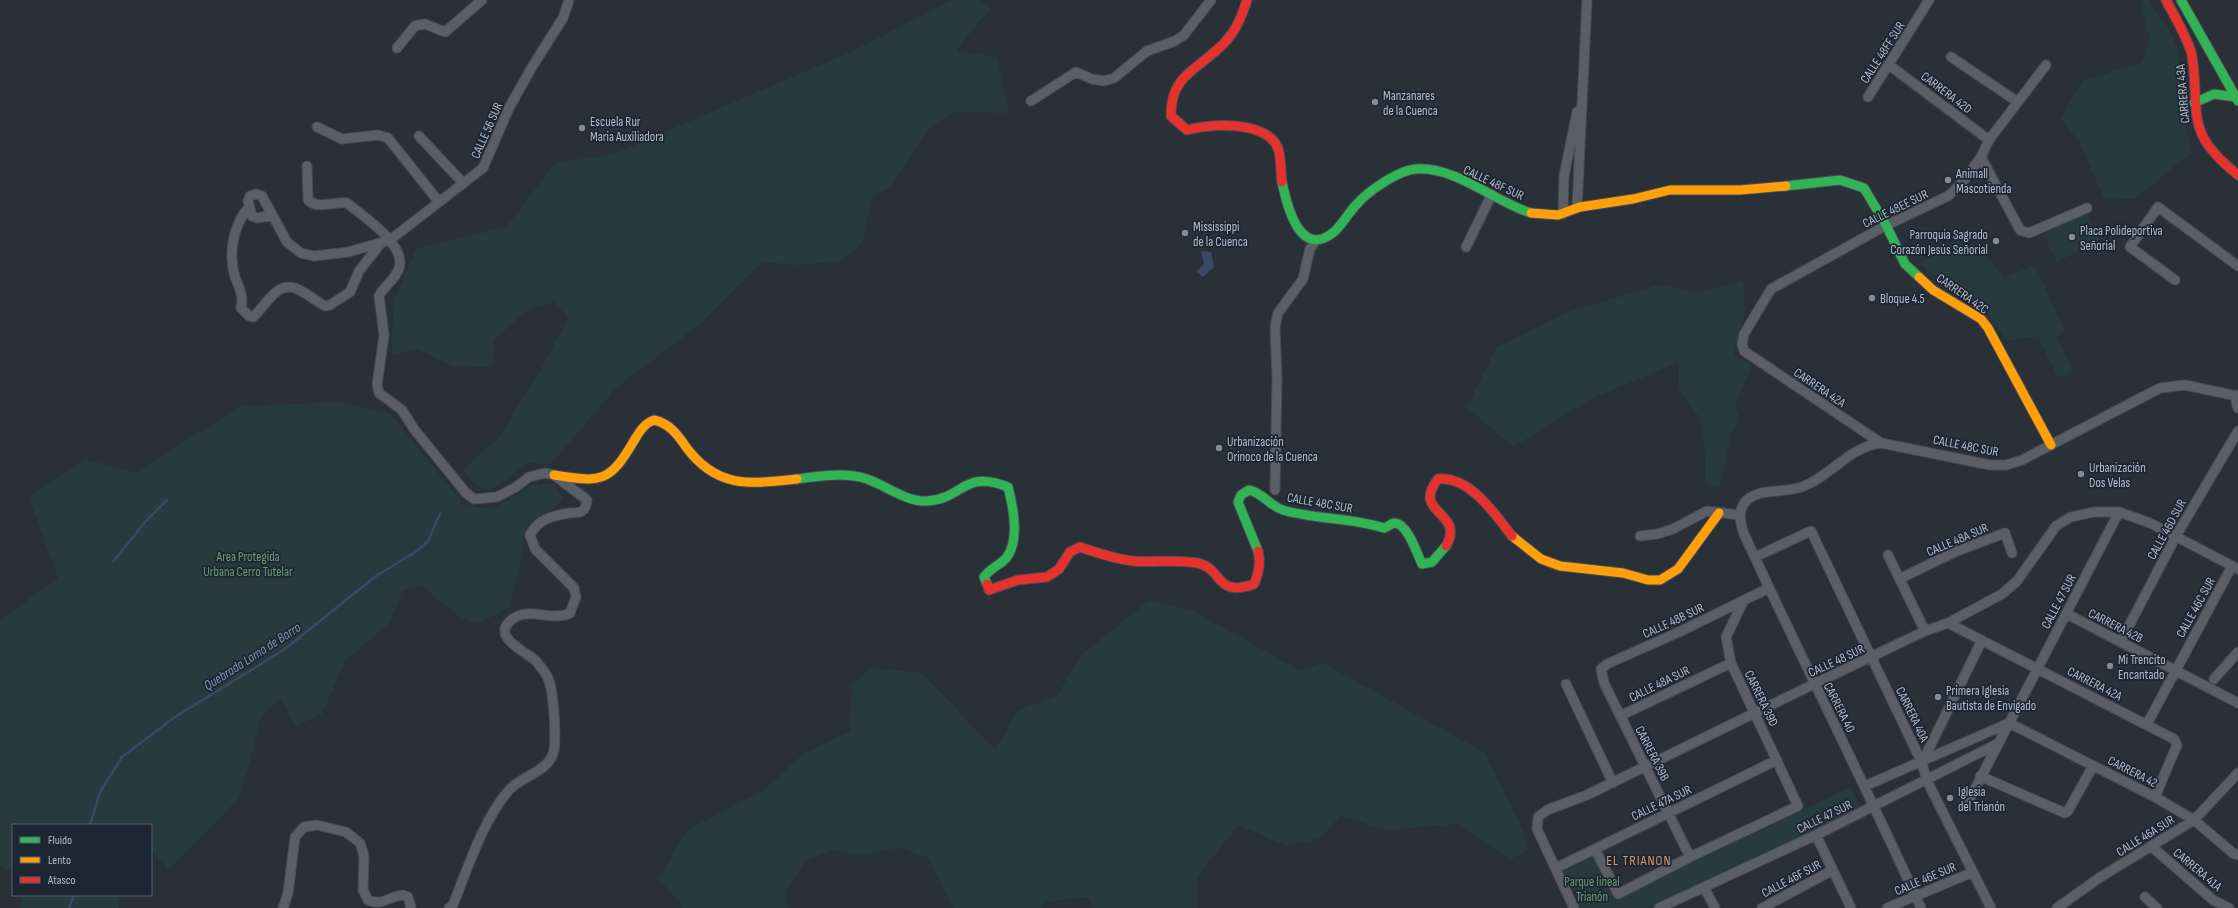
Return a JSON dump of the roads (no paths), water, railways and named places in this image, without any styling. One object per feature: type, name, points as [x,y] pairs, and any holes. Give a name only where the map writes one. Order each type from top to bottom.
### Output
[{"type":"street","points":[[397,48],[415,26],[425,24],[445,32],[482,0]]},
{"type":"street","name":"CALLE 56 SUR","points":[[249,207],[250,196],[256,194],[262,196],[287,242],[301,253],[314,256],[348,252],[390,240],[483,168],[488,161],[509,108],[532,67],[564,18],[569,0]]},
{"type":"street","points":[[1031,101],[1076,72],[1092,79],[1104,81],[1114,78],[1147,51],[1175,41],[1184,35],[1211,0]]},
{"type":"street","points":[[1247,0],[1238,24],[1227,40],[1206,60],[1182,76],[1173,89],[1170,102],[1171,116],[1188,130],[1199,127],[1230,126],[1260,131],[1274,142],[1278,149],[1281,175],[1298,230],[1308,239],[1316,240],[1310,249],[1303,279],[1278,313],[1275,327],[1277,378],[1275,490]]},
{"type":"street","points":[[1576,208],[1587,0]]},
{"type":"street","name":"CALLE 48FF SUR","points":[[1868,97],[1930,0]]},
{"type":"street","name":"CARRERA 43A","points":[[2166,0],[2192,54],[2194,67],[2195,115],[2203,139],[2218,159],[2238,175]]},
{"type":"street","points":[[2181,0],[2237,99]]},
{"type":"street","points":[[1951,57],[2018,102]]},
{"type":"street","name":"CARRERA 42D","points":[[1889,65],[1989,140]]},
{"type":"street","name":"CALLE 48EE SUR","points":[[1744,351],[1742,344],[1744,334],[1771,289],[1886,225],[1948,196],[1961,184],[1980,157],[1989,140],[2046,65]]},
{"type":"street","points":[[1563,214],[1564,176],[1582,92]]},
{"type":"street","points":[[2194,103],[2210,94],[2219,93],[2237,99]]},
{"type":"street","points":[[317,127],[342,139],[378,135],[388,138],[439,202]]},
{"type":"street","points":[[419,136],[463,183]]},
{"type":"street","points":[[1980,157],[1991,173],[2012,218],[2020,230],[2029,233],[2087,208]]},
{"type":"street","points":[[307,166],[308,200],[312,204],[347,203],[390,240],[396,248],[400,258],[399,268],[379,296],[384,335],[377,385],[379,393],[402,410],[419,435],[466,493],[474,499],[497,497],[538,473],[554,475],[587,500],[586,507],[582,511],[552,516],[541,521],[534,527],[530,535],[535,549],[574,588],[576,597],[570,613],[561,617],[524,614],[514,618],[507,626],[506,635],[510,643],[535,661],[548,676],[553,691],[554,750],[550,760],[542,769],[518,783],[499,804],[478,840],[452,907]]},
{"type":"street","points":[[2227,167],[2238,166]]},
{"type":"street","name":"CALLE 48F SUR","points":[[1316,240],[1336,230],[1358,202],[1404,171],[1417,169],[1462,180],[1523,211],[1553,216],[1563,214],[1576,208],[1635,198],[1670,190],[1740,190],[1840,180],[1864,188]]},
{"type":"street","name":"CARRERA 42C","points":[[1864,188],[1886,225],[1905,264],[1933,290],[1980,319],[1988,328],[2051,445]]},
{"type":"street","points":[[1466,247],[1492,194]]},
{"type":"street","points":[[272,215],[257,218],[252,216],[249,207],[244,212],[231,247],[231,264],[242,296],[241,308],[249,316],[253,317],[257,314],[274,293],[283,287],[293,287],[324,306],[330,305],[350,292],[359,271],[381,243]]},
{"type":"street","points":[[2175,280],[2130,247],[2158,207],[2238,266]]},
{"type":"street","name":"CARRERA 42A","points":[[1744,351],[1881,443]]},
{"type":"street","name":"CALLE 48C SUR","points":[[1740,515],[1746,502],[1756,495],[1802,487],[1811,483],[1854,452],[1867,446],[1881,443],[1990,466],[2006,465],[2022,460],[2160,388],[2185,384],[2228,396],[2238,395]]},
{"type":"street","points":[[2238,395],[2236,402],[2238,408]]},
{"type":"street","name":"CALLE 48C SUR","points":[[554,475],[594,479],[614,471],[623,461],[643,425],[649,421],[657,420],[665,423],[698,462],[712,473],[734,481],[760,483],[802,478],[866,478],[909,498],[933,501],[945,496],[963,485],[978,480],[996,481],[1008,487],[1012,499],[1010,551],[1002,562],[986,572],[984,582],[989,590],[1018,580],[1047,576],[1059,569],[1070,552],[1080,547],[1107,557],[1133,561],[1198,562],[1211,570],[1225,586],[1240,590],[1254,584],[1261,567],[1259,555],[1238,502],[1241,495],[1249,490],[1259,493],[1268,502],[1284,510],[1384,528],[1394,523],[1398,524],[1408,532],[1418,557],[1422,564],[1426,565],[1430,564],[1442,551],[1450,538],[1451,531],[1449,524],[1433,508],[1429,496],[1431,486],[1438,479],[1449,478],[1484,499],[1513,537],[1541,559],[1560,566],[1623,573],[1654,580],[1666,578],[1678,569],[1719,513]]},
{"type":"street","name":"CALLE 46D SUR","points":[[2121,641],[2176,536],[2238,431]]},
{"type":"street","points":[[1640,536],[1657,534],[1673,529],[1707,511],[1740,515]]},
{"type":"street","name":"CALLE 48 SUR","points":[[1556,868],[1536,829],[1536,821],[1541,813],[1613,783],[1814,684],[1925,631],[1948,623],[2002,594],[2017,581],[2056,526],[2071,517],[2094,512],[2119,512]]},
{"type":"street","points":[[2119,512],[2150,523],[2235,568]]},
{"type":"street","name":"CALLE 47 SUR","points":[[1967,804],[1980,776],[2067,614],[2119,512]]},
{"type":"street","name":"CARRERA 40","points":[[1740,515],[1744,534],[1814,684],[1865,786],[1921,908]]},
{"type":"street","name":"CARRERA 40A","points":[[1755,557],[1811,531],[1922,763],[1927,781],[1991,908]]},
{"type":"street","name":"CALLE 48A SUR","points":[[1901,578],[1957,551],[2005,533],[2012,553]]},
{"type":"street","points":[[1888,555],[1901,578],[1925,631]]},
{"type":"street","name":"CALLE 46C SUR","points":[[2147,724],[2175,671],[2235,568]]},
{"type":"street","name":"CALLE 48B SUR","points":[[1604,683],[1601,669],[1604,666],[1769,588]]},
{"type":"street","name":"CARRERA 39D","points":[[1744,600],[1726,637],[1731,663],[1798,806]]},
{"type":"street","name":"CARRERA 42B","points":[[2067,614],[2238,703]]},
{"type":"street","name":"CARRERA 42A","points":[[1948,623],[2174,739],[2177,745],[2156,797]]},
{"type":"street","points":[[1922,763],[1982,640]]},
{"type":"street","points":[[2214,679],[2238,652]]},
{"type":"street","name":"CALLE 48A SUR","points":[[1620,716],[1731,663]]},
{"type":"street","name":"CARRERA 39B","points":[[1604,683],[1645,768],[1670,812],[1690,857]]},
{"type":"street","points":[[1566,684],[1613,783]]},
{"type":"street","points":[[1865,786],[1922,763],[2009,723]]},
{"type":"street","name":"CARRERA 42","points":[[2009,723],[2156,797],[2194,820],[2234,854],[2238,855]]},
{"type":"street","name":"CALLE 47 SUR","points":[[1659,908],[1874,807],[1999,743]]},
{"type":"street","name":"CALLE 47A SUR","points":[[1556,868],[1777,760]]},
{"type":"street","points":[[1980,776],[2061,812],[2068,811],[2093,766]]},
{"type":"street","name":"CALLE 46A SUR","points":[[2057,908],[2099,878],[2194,820],[2238,773]]},
{"type":"street","name":"CALLE 47 SUR","points":[[1595,849],[1618,894],[1690,857],[1798,806]]},
{"type":"street","points":[[283,908],[288,893],[295,837],[304,827],[317,825],[346,832],[360,843],[364,856],[363,890],[368,900],[374,904],[382,903],[403,895],[408,897],[411,908]]},
{"type":"street","points":[[1816,835],[1851,908]]},
{"type":"street","name":"CARRERA 41A","points":[[2151,846],[2213,900],[2229,908]]},
{"type":"street","points":[[1556,868],[1574,908]]},
{"type":"street","name":"CALLE 46F SUR","points":[[1762,908],[1833,870]]},
{"type":"street","name":"CALLE 46E SUR","points":[[1887,908],[1973,872]]},
{"type":"street","points":[[1704,887],[1715,908]]},
{"type":"street","points":[[2146,896],[2157,908]]},
{"type":"water","points":[[1201,251],[1211,252],[1214,267],[1203,277],[1196,272],[1204,264]]},
{"type":"waterway","points":[[113,562],[145,522],[167,500]]},
{"type":"waterway","name":"Quebrada Loma de Barro","points":[[90,824],[100,792],[122,757],[175,717],[285,649],[376,576],[417,551],[428,541],[440,514]]},
{"type":"waterway","name":"Quebrada Loma de Barro","points":[[69,908],[74,896]]},
{"type":"place","name":"Manzanares de la Cuenca","points":[[1375,102]]},
{"type":"place","name":"Escuela Rur Maria Auxiliadora","points":[[582,128]]},
{"type":"place","name":"Animall Mascotienda","points":[[1948,180]]},
{"type":"place","name":"Mississippi de la Cuenca","points":[[1185,233]]},
{"type":"place","name":"Placa Polideportiva Señorial","points":[[2072,237]]},
{"type":"place","name":"Parroquia Sagrado Corazón Jesús Señorial","points":[[1996,241]]},
{"type":"place","name":"Bloque 4.5","points":[[1872,298]]},
{"type":"place","name":"Urbanización Orinoco de la Cuenca","points":[[1219,448]]},
{"type":"place","name":"Urbanización Dos Velas","points":[[2081,474]]},
{"type":"place","name":"Mi Trencito Encantado","points":[[2110,666]]},
{"type":"place","name":"Primera Iglesia Bautista de Envigado","points":[[1938,697]]},
{"type":"place","name":"Iglesia del Trianón","points":[[1950,798]]},
{"type":"district","name":"EL TRIANON","points":[[1639,860]]},
{"type":"park label","name":"Area Protegida Urbana Cerro Tutelar","points":[[248,564]]},
{"type":"park label","name":"Parque lineal Trianón","points":[[1592,888]]}]
